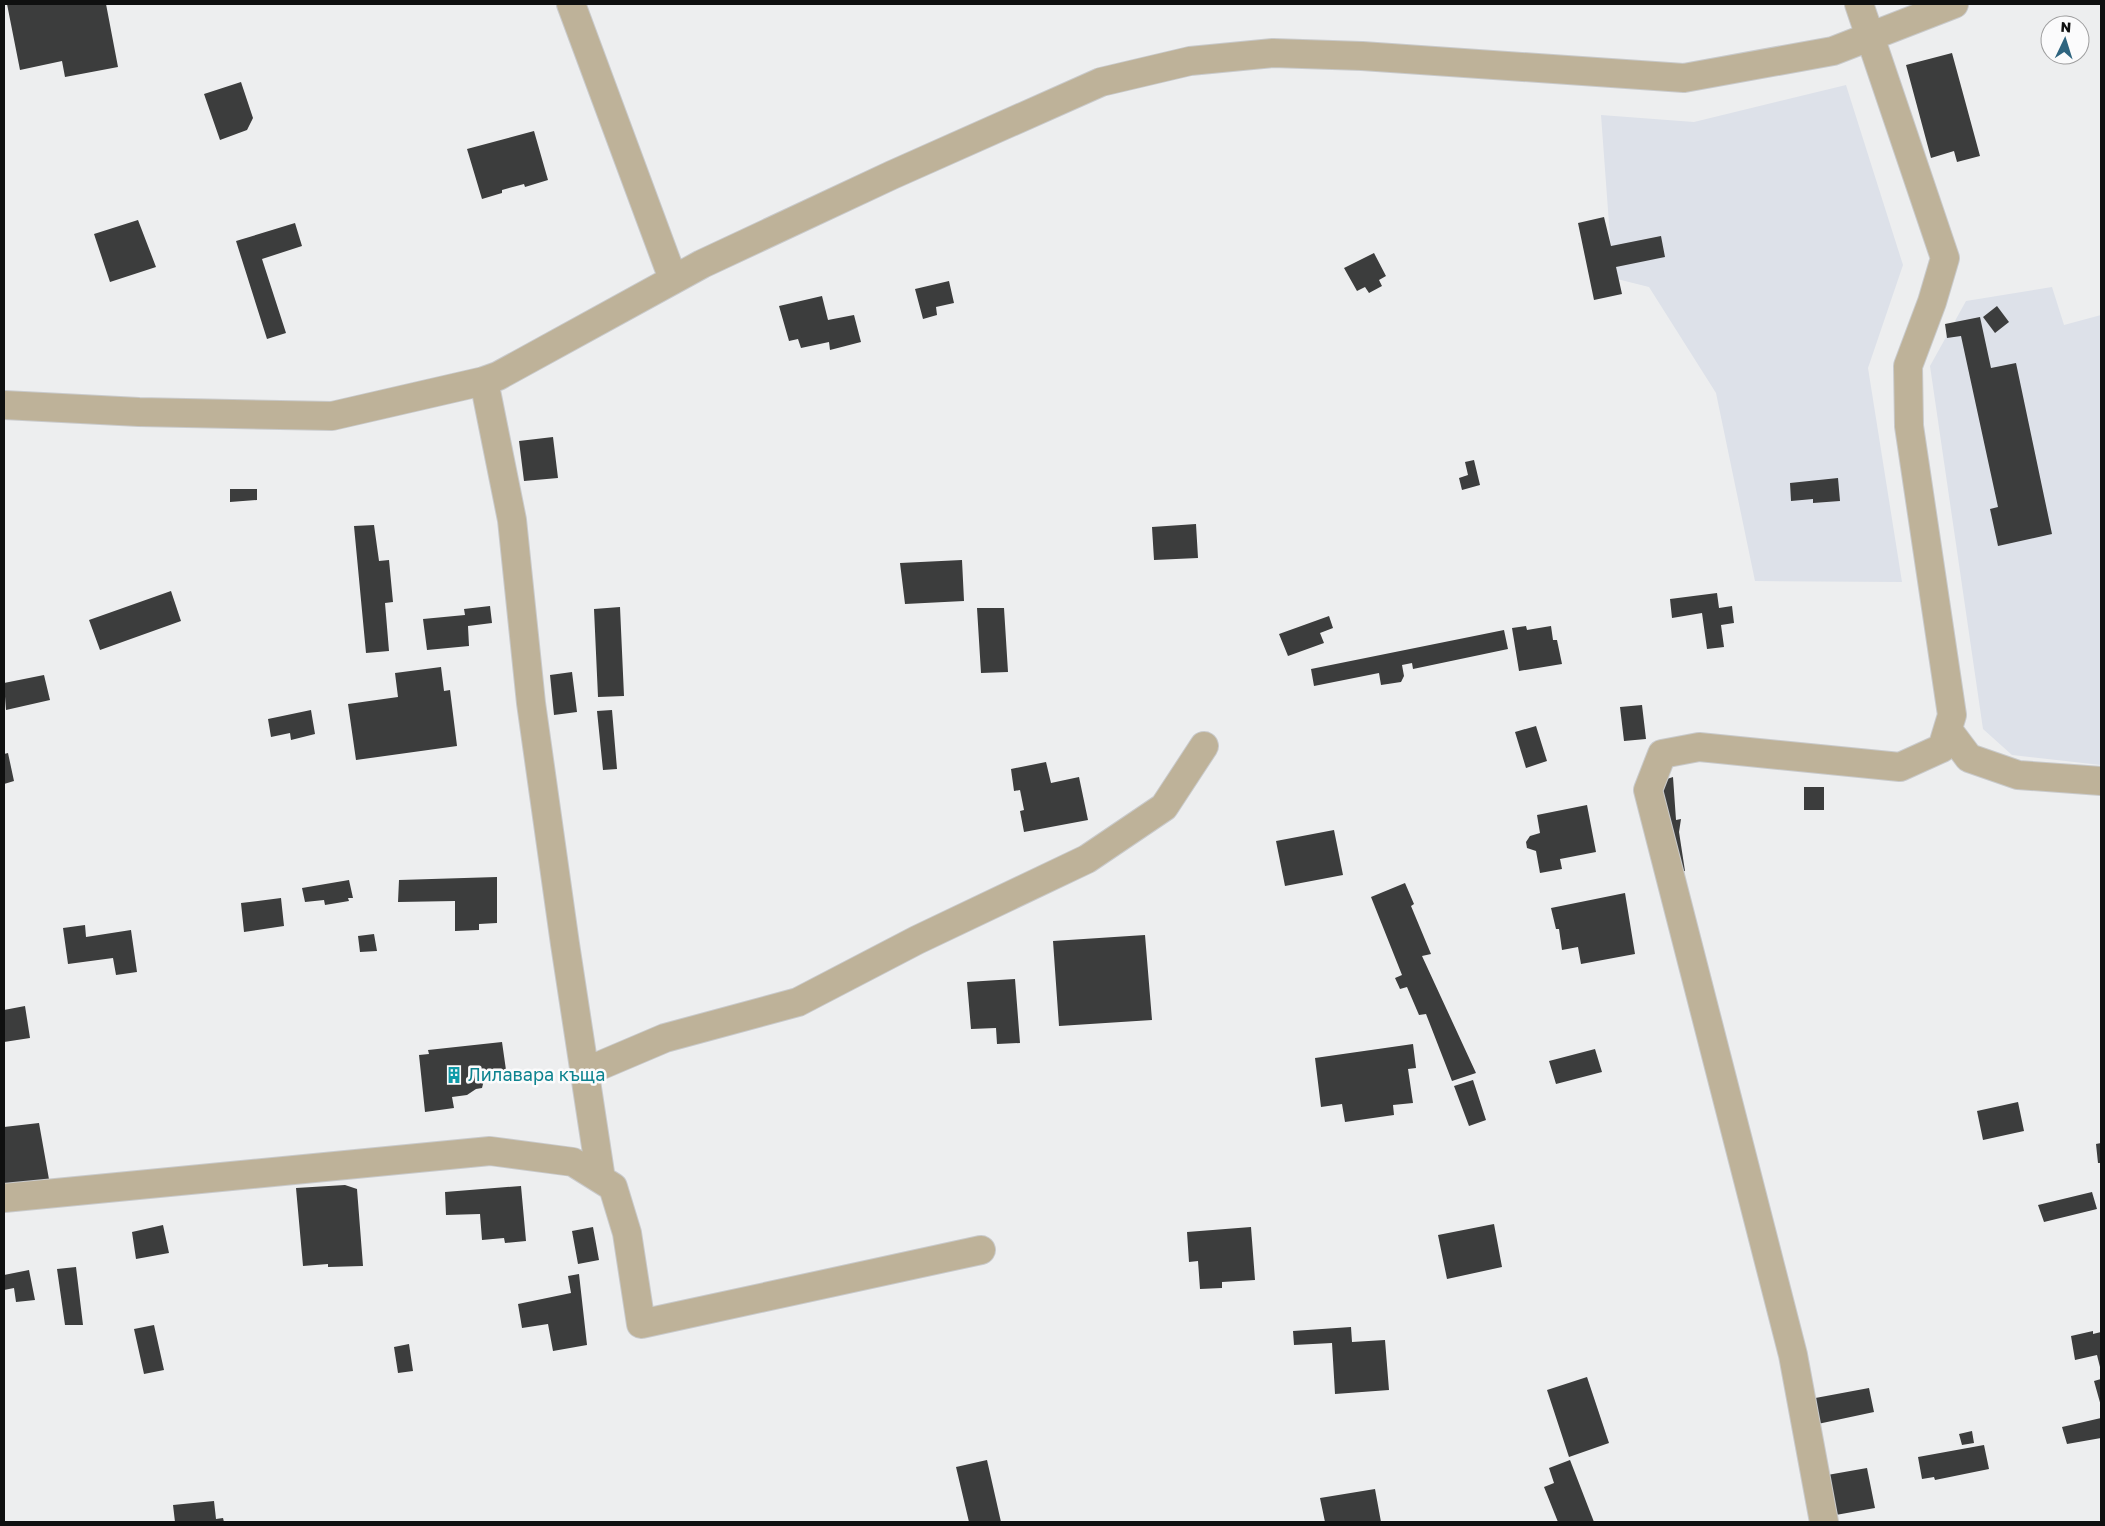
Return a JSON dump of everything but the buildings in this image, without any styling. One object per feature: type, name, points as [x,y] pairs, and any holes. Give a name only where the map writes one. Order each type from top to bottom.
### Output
[{"type":"street","points":[[571,4],[673,279]]},
{"type":"street","points":[[1824,1522],[1792,1355],[1648,790],[1662,754],[1699,747],[1900,767],[1942,748],[1948,730],[1952,715],[1909,426],[1908,366],[1932,302],[1945,258],[1859,4]]},
{"type":"street","points":[[4,405],[138,412],[332,416],[491,378],[702,264],[892,175],[1101,82],[1190,61],[1273,54],[1362,56],[1684,78],[1832,51],[1954,4]]},
{"type":"street","points":[[491,378],[512,520],[531,703],[564,944],[601,1179]]},
{"type":"street","points":[[1948,730],[1969,758],[2018,775],[2101,781]]},
{"type":"street","points":[[585,1072],[665,1038],[798,1002],[917,940],[1087,858],[1164,807],[1204,746]]},
{"type":"street","points":[[4,1198],[490,1151],[573,1162],[613,1188],[627,1233],[641,1324],[981,1250]]},
{"type":"shaded area","points":[[1846,85],[1903,265],[1868,368],[1902,582],[1755,581],[1716,393],[1649,287],[1613,278],[1601,115],[1694,122]]},
{"type":"shaded area","points":[[2052,287],[2064,325],[2101,315],[2101,765],[2012,755],[1983,729],[1930,366],[1966,301]]},
{"type":"place","name":"Лилавара къща","points":[[454,1075]]}]
